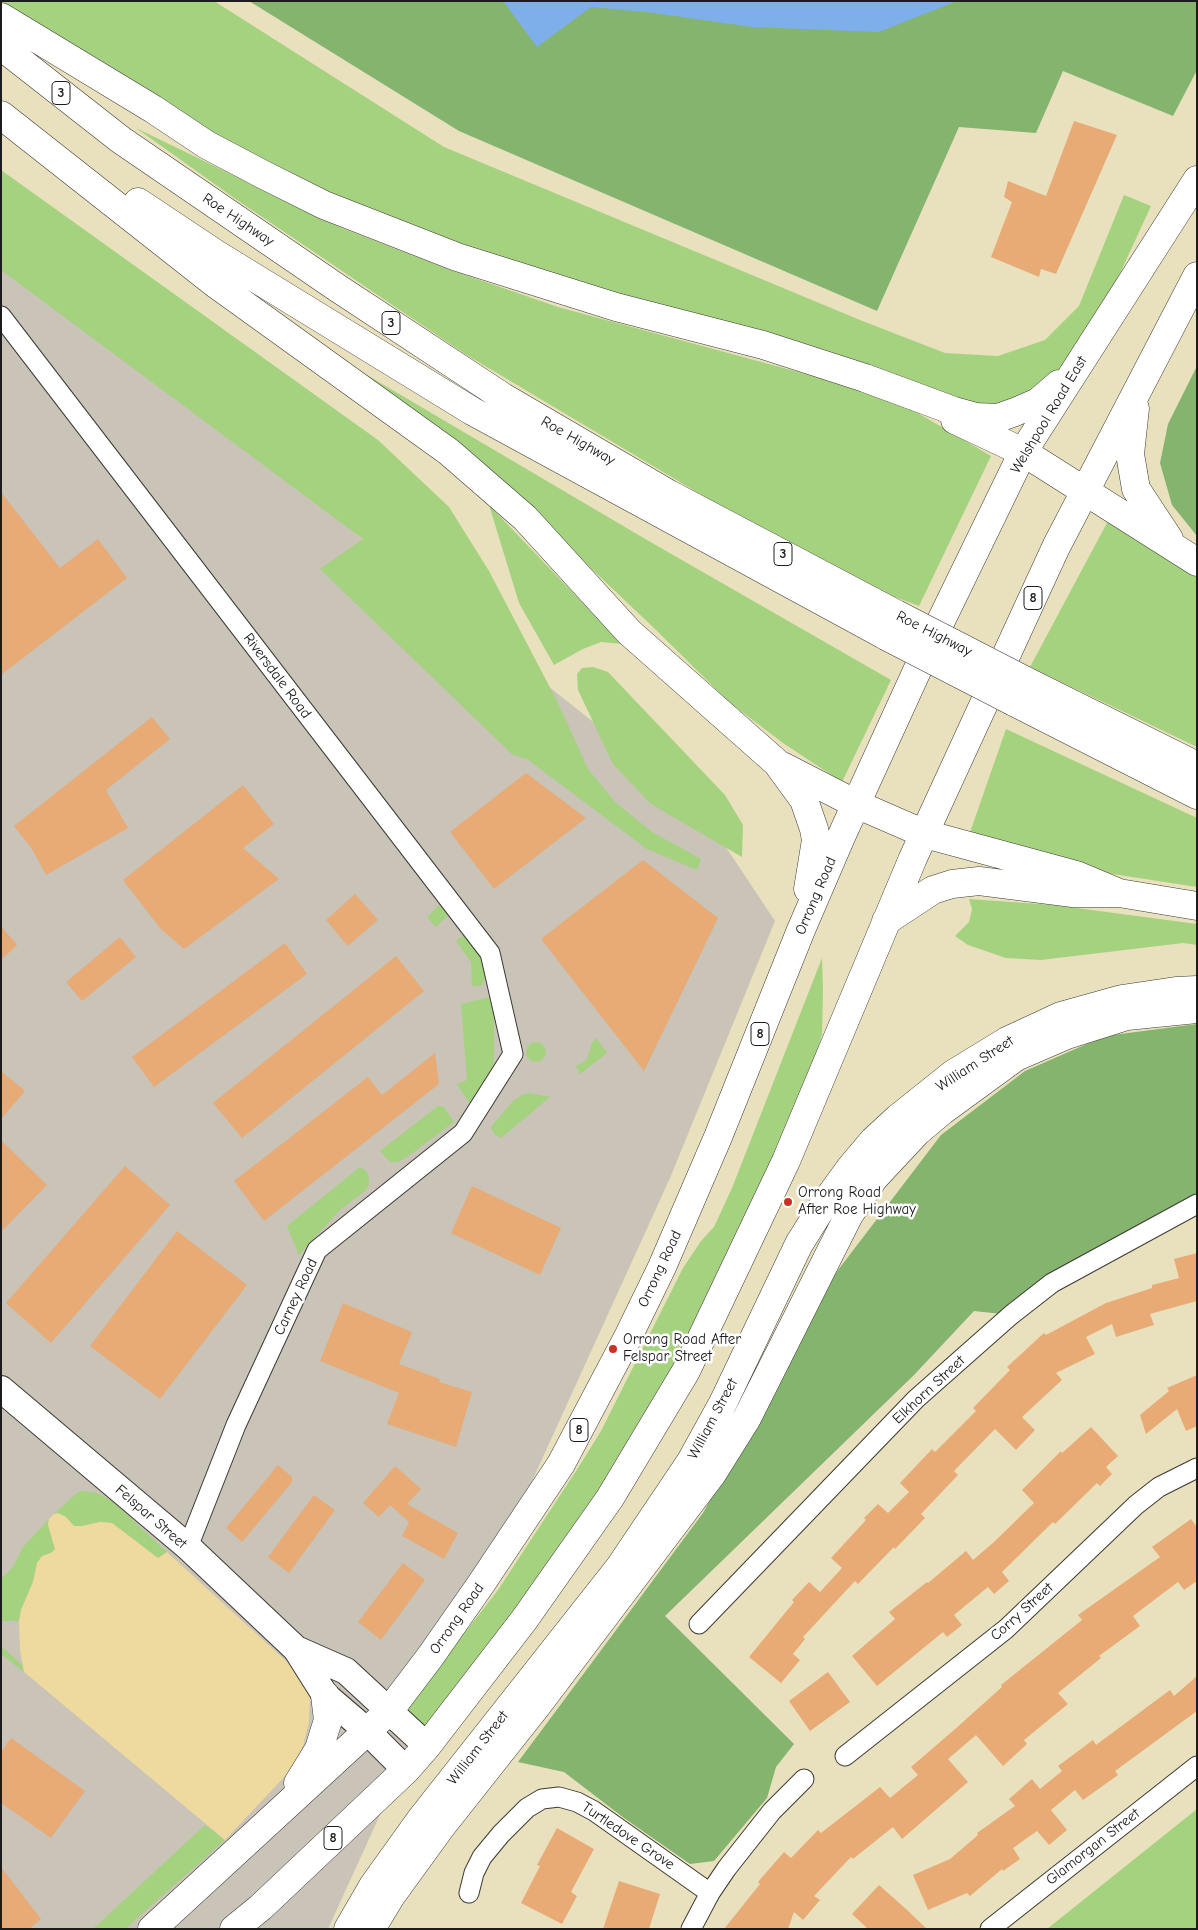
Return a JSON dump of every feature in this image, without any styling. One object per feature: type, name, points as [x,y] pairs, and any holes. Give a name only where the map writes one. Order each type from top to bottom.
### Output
[{"type":"main road","points":[[1,17],[153,109],[207,145],[324,205],[466,260],[616,307],[763,345],[976,417],[998,418],[1038,402],[1076,369]]},
{"type":"main road","name":"Roe Highway","points":[[1,46],[121,140],[320,276],[503,397],[891,625],[1019,691],[1197,795]]},
{"type":"main road","name":"Roe Highway","points":[[1,111],[216,254],[472,411],[798,590],[891,625]]},
{"type":"main road","points":[[1,115],[217,285],[449,452],[524,518],[629,632],[777,763],[804,800],[811,818],[816,840],[801,930]]},
{"type":"main road","name":"Welshpool Road East","points":[[921,662],[1023,452],[1197,180]]},
{"type":"main road","name":"8","points":[[234,1929],[406,1770],[427,1746],[518,1628],[610,1498],[686,1371],[786,1161],[886,921],[1056,547],[1197,276]]},
{"type":"main road","points":[[865,378],[1023,452],[1197,562]]},
{"type":"main road","points":[[1137,389],[1130,454],[1136,489],[1174,547]]},
{"type":"main road","name":"Orrong Road","points":[[152,1929],[388,1711],[430,1657],[470,1600],[561,1464],[628,1337],[662,1267],[718,1137],[801,930],[921,662]]},
{"type":"main road","name":"Roe Highway","points":[[1019,691],[1197,766]]},
{"type":"main road","points":[[777,763],[856,804],[925,834],[1076,875],[1119,893]]},
{"type":"main road","points":[[886,921],[933,890],[952,884],[979,881],[1073,894],[1119,893],[1197,906]]},
{"type":"main road","name":"William Street","points":[[348,1929],[373,1886],[421,1819],[619,1568],[685,1470],[724,1403],[799,1244],[824,1204],[851,1167],[873,1142],[898,1118],[953,1074],[1016,1037],[1061,1016],[1122,999],[1176,990],[1197,990]]},
{"type":"main road","name":"William Street","points":[[371,1929],[441,1827],[539,1704],[712,1474],[747,1418],[849,1215],[874,1178],[917,1132],[942,1111],[1016,1057],[1067,1035],[1127,1016],[1197,1009]]},
{"type":"main road","points":[[271,1820],[306,1772],[319,1749],[328,1720],[325,1694]]},
{"type":"street","name":"Riversdale Road","points":[[1,316],[490,953],[513,1054]]},
{"type":"street","name":"Carney Road","points":[[188,1548],[236,1425],[318,1250],[463,1133],[513,1054]]},
{"type":"street","name":"Elkhorn Street","points":[[699,1624],[916,1400],[1011,1315],[1052,1283],[1197,1204]]},
{"type":"street","name":"Felspar Street","points":[[1,1389],[188,1548],[296,1649],[325,1694],[368,1731],[406,1770]]},
{"type":"street","name":"Corry Street","points":[[845,1756],[1006,1629],[1136,1505],[1159,1487],[1197,1468]]},
{"type":"street","name":"Felspar Street","points":[[296,1649],[346,1671],[427,1746]]},
{"type":"street","name":"Glamorgan Street","points":[[990,1929],[1197,1766]]},
{"type":"street","points":[[691,1929],[710,1893],[727,1868],[772,1811],[804,1779]]},
{"type":"street","name":"Turtledove Grove","points":[[469,1893],[474,1873],[482,1857],[501,1834],[526,1808],[542,1799],[559,1797],[578,1802],[594,1811],[710,1893]]},
{"type":"shaded area","points":[[1,252],[698,805],[775,921],[670,1178],[328,1929],[1,1929]]},
{"type":"green space","points":[[1,1],[214,1],[444,147],[860,320],[945,353],[998,356],[1045,340],[1079,306],[1124,195],[1151,206],[1076,369],[998,418],[377,225],[1,17]]},
{"type":"green space","points":[[249,1],[1197,1],[1197,70],[1173,116],[1063,71],[1036,133],[959,127],[877,311],[459,131]]},
{"type":"green space","points":[[136,128],[342,228],[448,269],[558,307],[839,383],[916,412],[991,456],[919,606],[861,584],[747,522],[465,354],[237,200]]},
{"type":"green space","points":[[1,170],[378,440],[449,507],[489,571],[556,699],[588,769],[615,802],[652,832],[701,859],[697,870],[647,849],[527,759],[513,755],[320,569],[363,539],[1,270]]},
{"type":"green space","points":[[333,355],[647,540],[891,680],[842,782],[783,743],[729,702],[653,627],[486,469]]},
{"type":"green space","points":[[1197,366],[1197,536],[1172,505],[1160,463],[1168,424]]},
{"type":"green space","points":[[489,505],[622,644],[601,642],[583,649],[554,665],[519,603]]},
{"type":"green space","points":[[1108,521],[1197,571],[1197,747],[1030,667]]},
{"type":"green space","points":[[593,667],[608,672],[725,795],[743,825],[742,857],[651,804],[613,764],[578,690],[577,674],[582,668]]},
{"type":"green space","points":[[1006,729],[1197,818],[1197,887],[1106,873],[967,841]]},
{"type":"green space","points":[[446,898],[456,908],[436,927],[427,917]]},
{"type":"green space","points":[[969,899],[1054,905],[1197,924],[1197,945],[1183,943],[1041,960],[1006,958],[968,945],[955,936],[969,922],[972,909]]},
{"type":"green space","points":[[467,933],[482,960],[486,978],[481,986],[472,986],[471,962],[456,941]]},
{"type":"green space","points":[[822,958],[822,1034],[810,1080],[681,1364],[582,1526],[425,1730],[406,1708],[498,1590],[578,1468],[601,1431],[683,1268],[701,1241],[714,1227],[732,1188]]},
{"type":"green space","points":[[494,996],[494,1062],[489,1081],[470,1104],[457,1084],[467,1080],[461,1004]]},
{"type":"green space","points":[[1197,1024],[1197,1204],[1011,1315],[974,1311],[914,1375],[665,1616],[794,1744],[776,1767],[767,1798],[714,1861],[690,1864],[624,1818],[564,1772],[518,1762],[703,1513],[832,1278],[941,1135],[1025,1071],[1105,1036]]},
{"type":"green space","points":[[596,1038],[607,1053],[580,1074],[576,1066],[587,1060],[592,1043]]},
{"type":"green space","points":[[532,1042],[540,1042],[546,1048],[546,1056],[540,1062],[532,1062],[526,1056],[526,1048]]},
{"type":"green space","points":[[529,1093],[550,1097],[501,1138],[494,1134],[491,1127],[513,1101]]},
{"type":"green space","points":[[438,1106],[443,1106],[454,1122],[407,1157],[398,1162],[390,1162],[380,1151]]},
{"type":"green space","points":[[360,1167],[367,1172],[369,1178],[369,1185],[365,1191],[340,1210],[299,1255],[287,1226]]},
{"type":"green space","points":[[81,1491],[97,1493],[112,1501],[167,1552],[158,1558],[112,1523],[100,1522],[74,1526],[63,1515],[54,1514]]},
{"type":"green space","points":[[49,1519],[48,1525],[55,1549],[51,1553],[42,1556],[21,1610],[19,1621],[1,1621],[1,1579],[13,1567],[23,1547]]},
{"type":"green space","points":[[1,1646],[22,1665],[24,1672],[1,1654]]},
{"type":"green space","points":[[1197,1809],[1197,1929],[1047,1929]]},
{"type":"green space","points":[[205,1825],[225,1840],[125,1929],[93,1929]]},
{"type":"sand","points":[[58,1513],[66,1517],[74,1526],[100,1522],[112,1523],[158,1558],[167,1552],[296,1670],[310,1694],[309,1722],[303,1746],[289,1772],[225,1840],[24,1672],[20,1651],[19,1621],[21,1610],[33,1582],[37,1563],[42,1556],[51,1553],[55,1549],[48,1525],[49,1519]]},
{"type":"water","points":[[503,1],[957,1],[879,32],[752,27],[654,13],[591,7],[537,47]]},
{"type":"building","points":[[1074,121],[1117,135],[1056,274],[1041,269],[1039,277],[991,257],[1012,202],[1004,197],[1008,181],[1046,196]]},
{"type":"building","points":[[1,492],[60,568],[98,539],[127,578],[1,675]]},
{"type":"building","points":[[152,717],[170,739],[106,790],[128,828],[46,875],[32,849],[14,826]]},
{"type":"building","points":[[526,773],[586,818],[494,889],[450,832]]},
{"type":"building","points":[[243,785],[274,824],[243,848],[279,879],[184,949],[160,928],[123,880]]},
{"type":"building","points":[[643,860],[718,918],[644,1071],[541,939]]},
{"type":"building","points":[[355,894],[378,920],[348,946],[326,920]]},
{"type":"building","points":[[1,926],[17,945],[1,960]]},
{"type":"building","points":[[120,937],[136,957],[82,1001],[66,982]]},
{"type":"building","points":[[285,943],[307,974],[154,1087],[132,1057]]},
{"type":"building","points":[[396,956],[424,991],[242,1138],[213,1103]]},
{"type":"building","points":[[435,1053],[439,1084],[264,1221],[234,1181],[368,1077],[382,1095]]},
{"type":"building","points":[[1,1071],[25,1091],[1,1119]]},
{"type":"building","points":[[1,1140],[47,1185],[1,1232]]},
{"type":"building","points":[[125,1166],[170,1205],[51,1343],[6,1303]]},
{"type":"building","points":[[472,1186],[561,1228],[540,1275],[451,1233]]},
{"type":"building","points":[[177,1231],[247,1285],[160,1399],[90,1346]]},
{"type":"building","points":[[1197,1253],[1197,1301],[1150,1314],[1154,1325],[1116,1337],[1112,1324],[1086,1337],[1095,1354],[1056,1373],[1062,1380],[1022,1417],[1035,1430],[1016,1450],[995,1429],[954,1471],[958,1475],[921,1514],[925,1518],[858,1584],[855,1581],[803,1637],[805,1639],[793,1654],[800,1660],[781,1683],[749,1657],[794,1602],[792,1600],[809,1582],[820,1592],[842,1568],[831,1558],[866,1520],[864,1518],[878,1504],[888,1513],[909,1492],[900,1483],[932,1449],[935,1452],[976,1411],[973,1408],[1010,1370],[1007,1367],[1044,1333],[1046,1335],[1106,1303],[1152,1288],[1152,1285],[1179,1278],[1174,1259]]},
{"type":"building","points":[[343,1303],[412,1332],[399,1364],[440,1379],[439,1382],[472,1392],[456,1447],[387,1424],[399,1393],[320,1361]]},
{"type":"building","points":[[1197,1375],[1197,1426],[1186,1431],[1177,1409],[1146,1434],[1140,1415],[1169,1391],[1167,1388]]},
{"type":"building","points":[[1091,1427],[1118,1456],[1106,1467],[1112,1474],[1100,1486],[1097,1483],[1055,1524],[1053,1522],[1002,1572],[1009,1581],[994,1594],[988,1587],[954,1615],[962,1625],[947,1637],[943,1632],[877,1686],[852,1656],[895,1619],[889,1612],[966,1551],[973,1560],[994,1542],[1034,1503],[1022,1490],[1061,1451],[1062,1453]]},
{"type":"building","points":[[278,1465],[292,1477],[292,1482],[242,1542],[226,1528]]},
{"type":"building","points":[[395,1466],[421,1489],[407,1504],[458,1533],[444,1559],[402,1536],[409,1522],[390,1505],[379,1517],[363,1503]]},
{"type":"building","points":[[314,1495],[335,1510],[289,1573],[268,1557]]},
{"type":"building","points":[[1191,1519],[1197,1527],[1197,1581],[1184,1590],[1178,1582],[1133,1616],[1140,1626],[1099,1656],[1101,1658],[1058,1693],[1068,1704],[1024,1740],[1027,1744],[1003,1766],[976,1735],[948,1759],[968,1782],[902,1839],[893,1827],[853,1859],[851,1857],[814,1896],[820,1900],[803,1920],[794,1912],[788,1929],[724,1929],[760,1884],[758,1882],[784,1852],[791,1858],[818,1830],[821,1833],[880,1787],[890,1798],[918,1775],[911,1767],[1002,1687],[1001,1685],[1082,1620],[1078,1615],[1160,1557],[1152,1547]]},
{"type":"building","points":[[403,1563],[425,1580],[381,1640],[358,1622]]},
{"type":"building","points":[[828,1672],[850,1702],[810,1731],[789,1701]]},
{"type":"building","points":[[1197,1676],[1197,1711],[1115,1771],[1118,1775],[1083,1800],[1075,1790],[1051,1810],[1067,1830],[1049,1845],[1037,1831],[1013,1848],[1020,1859],[1003,1871],[1002,1869],[970,1896],[967,1893],[928,1910],[913,1875],[950,1859],[978,1835],[977,1833],[1015,1806],[1009,1799],[1032,1779],[1040,1789],[1062,1771],[1058,1766],[1093,1740],[1096,1745],[1170,1690],[1174,1696]]},
{"type":"building","points":[[11,1738],[85,1791],[51,1838],[1,1803],[1,1752]]},
{"type":"building","points":[[557,1828],[594,1849],[571,1892],[577,1896],[562,1924],[521,1903],[540,1866],[537,1865]]},
{"type":"building","points":[[1,1867],[41,1919],[29,1929],[1,1929]]},
{"type":"building","points":[[619,1881],[660,1894],[649,1929],[603,1929]]},
{"type":"building","points":[[879,1885],[927,1929],[868,1929],[852,1914]]},
{"type":"place","name":"Orrong Road After Roe Highway","points":[[788,1202]]},
{"type":"place","name":"Orrong Road After Felspar Street","points":[[613,1349]]}]
